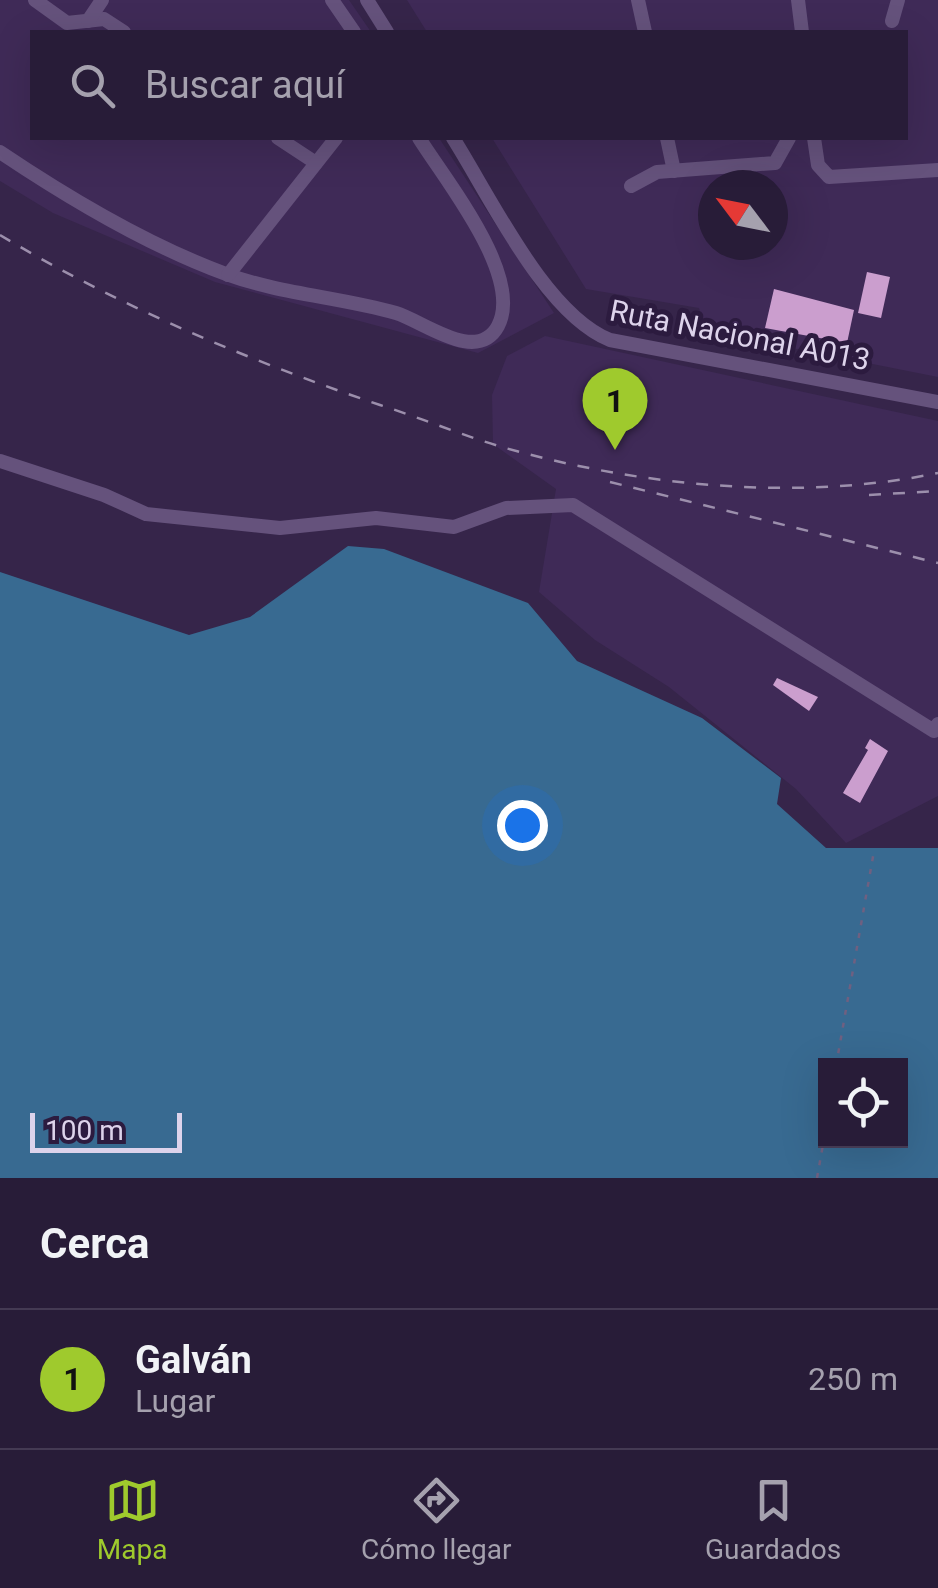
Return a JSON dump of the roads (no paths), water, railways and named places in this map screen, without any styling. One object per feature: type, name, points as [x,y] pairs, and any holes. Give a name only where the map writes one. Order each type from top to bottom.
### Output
[{"type":"street","points":[[34,0],[67,23],[104,19],[121,30]]},
{"type":"street","points":[[88,20],[102,0]]},
{"type":"street","points":[[332,0],[353,30]]},
{"type":"street","points":[[367,0],[386,30]]},
{"type":"street","points":[[638,0],[645,30]]},
{"type":"street","points":[[798,0],[802,30]]},
{"type":"street","points":[[892,20],[898,0]]},
{"type":"street","points":[[281,140],[316,163]]},
{"type":"street","points":[[228,275],[334,140]]},
{"type":"street","points":[[0,152],[60,192],[228,275],[400,314],[430,330],[472,342],[485,339],[497,327],[503,305],[500,269],[420,140]]},
{"type":"street","name":"Ruta Nacional A013","points":[[454,140],[556,302],[588,332],[610,340],[938,402]]},
{"type":"street","points":[[668,140],[674,170]]},
{"type":"street","points":[[631,186],[657,172],[775,163],[788,140]]},
{"type":"street","points":[[814,140],[818,165],[828,177],[938,170]]},
{"type":"street","points":[[0,461],[104,494],[146,514],[280,528],[376,518],[454,527],[506,508],[573,504],[934,731],[938,724]]},
{"type":"water","points":[[348,546],[384,549],[528,603],[577,661],[702,718],[781,778],[777,804],[826,848],[938,848],[938,1178],[0,1178],[0,572],[189,635],[250,617]]},
{"type":"railway","points":[[0,235],[91,285],[234,351],[471,437],[554,461],[663,480],[774,488],[885,482],[938,473]]},
{"type":"railway","points":[[610,482],[938,563]]},
{"type":"railway","points":[[869,495],[938,491]]},
{"type":"place","name":"Galván","points":[[615,450]]}]
